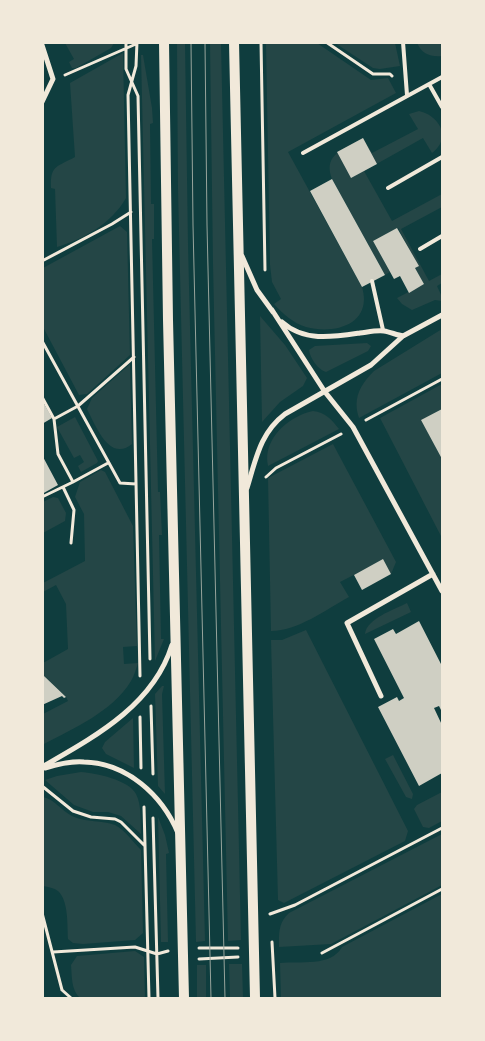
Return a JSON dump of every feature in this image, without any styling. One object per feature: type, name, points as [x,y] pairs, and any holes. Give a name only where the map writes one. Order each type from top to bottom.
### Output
[{"type":"main road","points":[[164,42],[168,310],[184,998]]},
{"type":"main road","points":[[234,42],[255,998]]},
{"type":"street","points":[[42,45],[53,79],[42,102]]},
{"type":"street","points":[[238,240],[244,261],[254,283],[324,392],[353,428],[442,591]]},
{"type":"street","points":[[272,310],[288,327],[307,336],[349,335],[383,330],[403,336]]},
{"type":"street","points":[[243,498],[260,446],[269,428],[285,414],[370,364],[403,336],[442,314]]},
{"type":"street","points":[[381,696],[347,623],[434,574]]},
{"type":"street","points":[[42,768],[101,732],[140,699],[151,686],[169,654],[176,623]]},
{"type":"street","points":[[42,768],[73,762],[92,762],[118,769],[153,795],[169,815],[181,844]]},
{"type":"lane","points":[[403,42],[407,95]]},
{"type":"lane","points":[[303,153],[442,77]]},
{"type":"lane","points":[[429,84],[442,107]]},
{"type":"lane","points":[[388,188],[442,157]]},
{"type":"lane","points":[[420,249],[442,236]]},
{"type":"lane","points":[[372,281],[383,330]]},
{"type":"path","points":[[126,42],[126,69],[138,96],[158,998]]},
{"type":"path","points":[[261,42],[266,277]]},
{"type":"path","points":[[326,42],[373,74],[390,74],[407,95]]},
{"type":"path","points":[[72,73],[136,43],[136,66],[128,95],[148,998]]},
{"type":"path","points":[[42,261],[131,212]]},
{"type":"path","points":[[42,342],[120,482],[136,484]]},
{"type":"path","points":[[54,419],[78,406],[134,357]]},
{"type":"path","points":[[42,398],[54,419],[58,454],[73,482]]},
{"type":"path","points":[[260,482],[276,468],[290,461]]},
{"type":"path","points":[[42,497],[108,463]]},
{"type":"path","points":[[63,486],[74,510],[71,544]]},
{"type":"path","points":[[42,786],[73,811],[91,817],[115,819],[121,822],[146,846]]},
{"type":"path","points":[[270,914],[295,905],[442,828]]},
{"type":"path","points":[[322,953],[442,889]]},
{"type":"path","points":[[270,904],[271,922]]},
{"type":"path","points":[[42,913],[62,990],[70,998]]},
{"type":"path","points":[[272,939],[275,998]]},
{"type":"path","points":[[53,952],[135,946],[157,954]]},
{"type":"path","points":[[196,949],[233,948]]},
{"type":"path","points":[[157,962],[273,955]]},
{"type":"shaded area","points":[[65,43],[114,43],[111,48],[76,68],[72,68],[69,62],[74,59]]},
{"type":"shaded area","points":[[177,43],[185,43],[205,941],[196,942],[178,189]]},
{"type":"shaded area","points":[[210,43],[221,43],[241,940],[228,941],[213,264]]},
{"type":"shaded area","points":[[266,43],[317,43],[371,80],[388,78],[396,93],[288,152],[362,287],[364,300],[362,310],[357,318],[339,328],[317,329],[306,327],[288,318],[274,304],[281,299],[272,282],[270,265]]},
{"type":"shaded area","points":[[335,43],[395,43],[400,66],[380,69],[373,68]]},
{"type":"shaded area","points":[[417,43],[442,43],[442,56],[427,54],[421,50]]},
{"type":"shaded area","points":[[123,53],[126,198],[113,215],[96,229],[87,235],[57,247],[55,189],[51,188],[51,180],[53,171],[59,165],[75,157],[70,83]]},
{"type":"shaded area","points":[[141,55],[143,55],[153,123],[150,124],[151,204],[154,204],[154,239],[152,239],[158,492],[160,492],[162,535],[159,535],[161,639],[164,639],[155,661]]},
{"type":"shaded area","points":[[419,111],[433,118],[441,128],[441,141],[438,147],[432,153],[423,138],[364,171],[392,221],[442,194],[442,207],[401,229],[429,281],[442,274],[442,283],[437,286],[442,301],[435,300],[412,310],[402,304],[397,298],[424,284],[415,268],[418,266],[398,228],[373,241],[390,272],[385,275],[332,179],[330,163],[337,153],[363,138],[372,153],[418,129],[409,114]]},
{"type":"shaded area","points":[[120,226],[127,232],[130,355],[87,394],[79,395],[43,327],[43,268]]},
{"type":"shaded area","points":[[260,316],[285,345],[307,378],[303,386],[280,402],[262,422]]},
{"type":"shaded area","points":[[442,329],[442,373],[359,418],[357,398],[369,376]]},
{"type":"shaded area","points":[[367,343],[371,346],[368,351],[326,372],[315,363],[309,350],[315,346]]},
{"type":"shaded area","points":[[130,364],[132,444],[124,449],[116,449],[104,439],[87,409],[92,398]]},
{"type":"shaded area","points":[[442,384],[442,409],[422,420],[442,459],[442,538],[380,418]]},
{"type":"shaded area","points":[[313,411],[325,415],[339,429],[268,466],[267,456],[269,447],[279,430],[295,418]]},
{"type":"shaded area","points":[[75,417],[98,461],[81,472],[78,466],[84,462],[80,455],[74,458],[57,427]]},
{"type":"shaded area","points":[[333,444],[396,562],[391,574],[383,560],[340,582],[349,597],[301,624],[291,628],[271,631],[268,478]]},
{"type":"shaded area","points":[[101,470],[105,472],[133,526],[137,646],[123,647],[124,664],[138,663],[131,681],[114,702],[92,718],[44,744],[43,714],[68,701],[43,676],[43,663],[68,649],[66,604],[56,585],[43,592],[43,583],[85,561],[84,514],[75,497],[80,482]]},
{"type":"shaded area","points":[[53,497],[58,498],[66,513],[65,521],[43,533],[43,502]]},
{"type":"shaded area","points":[[407,603],[411,612],[365,634],[367,628],[376,619]]},
{"type":"shaded area","points":[[306,630],[408,831],[405,841],[284,903],[278,900],[271,640],[282,640]]},
{"type":"shaded area","points":[[164,686],[162,694],[165,794],[158,786],[155,694]]},
{"type":"shaded area","points":[[133,718],[134,768],[106,754],[102,748],[105,742]]},
{"type":"shaded area","points":[[393,755],[413,794],[412,799],[406,797],[385,759]]},
{"type":"shaded area","points":[[81,772],[111,778],[132,789],[139,803],[141,834],[121,816],[108,812],[93,812],[74,805],[45,780]]},
{"type":"shaded area","points":[[442,792],[442,821],[429,828],[423,827],[414,809],[417,805]]},
{"type":"shaded area","points":[[43,797],[51,800],[72,816],[89,821],[105,822],[119,827],[141,850],[143,933],[135,940],[83,944],[73,943],[68,939],[67,914],[62,895],[56,890],[43,886]]},
{"type":"shaded area","points":[[158,817],[169,853],[166,854],[168,942],[161,942]]},
{"type":"shaded area","points":[[442,834],[442,885],[331,944],[279,947],[281,925],[289,913]]},
{"type":"shaded area","points":[[442,894],[442,998],[281,998],[280,963],[314,962],[330,958],[342,947]]},
{"type":"shaded area","points":[[135,951],[144,957],[145,998],[80,998],[77,995],[72,983],[71,965],[77,956]]},
{"type":"shaded area","points":[[229,964],[242,964],[243,998],[230,998]]},
{"type":"shaded area","points":[[197,965],[206,965],[206,998],[197,998]]},
{"type":"building","points":[[363,138],[377,164],[351,178],[337,152]]},
{"type":"building","points":[[332,179],[385,275],[362,287],[310,191]]},
{"type":"building","points":[[397,228],[419,266],[415,268],[424,284],[409,293],[400,276],[394,279],[373,241]]},
{"type":"building","points":[[42,400],[52,418],[42,424]]},
{"type":"building","points":[[442,409],[442,459],[421,420]]},
{"type":"building","points":[[42,455],[58,485],[42,494]]},
{"type":"building","points":[[383,559],[391,574],[362,590],[354,575]]},
{"type":"building","points":[[419,621],[442,666],[442,709],[439,706],[434,708],[442,725],[442,773],[419,786],[378,707],[397,697],[399,701],[404,698],[374,639],[393,629],[396,634]]},
{"type":"building","points":[[42,676],[66,697],[62,696],[42,705]]},
{"type":"tram line","points":[[191,42],[193,225],[211,998]]},
{"type":"tram line","points":[[205,42],[207,225],[225,998]]}]
